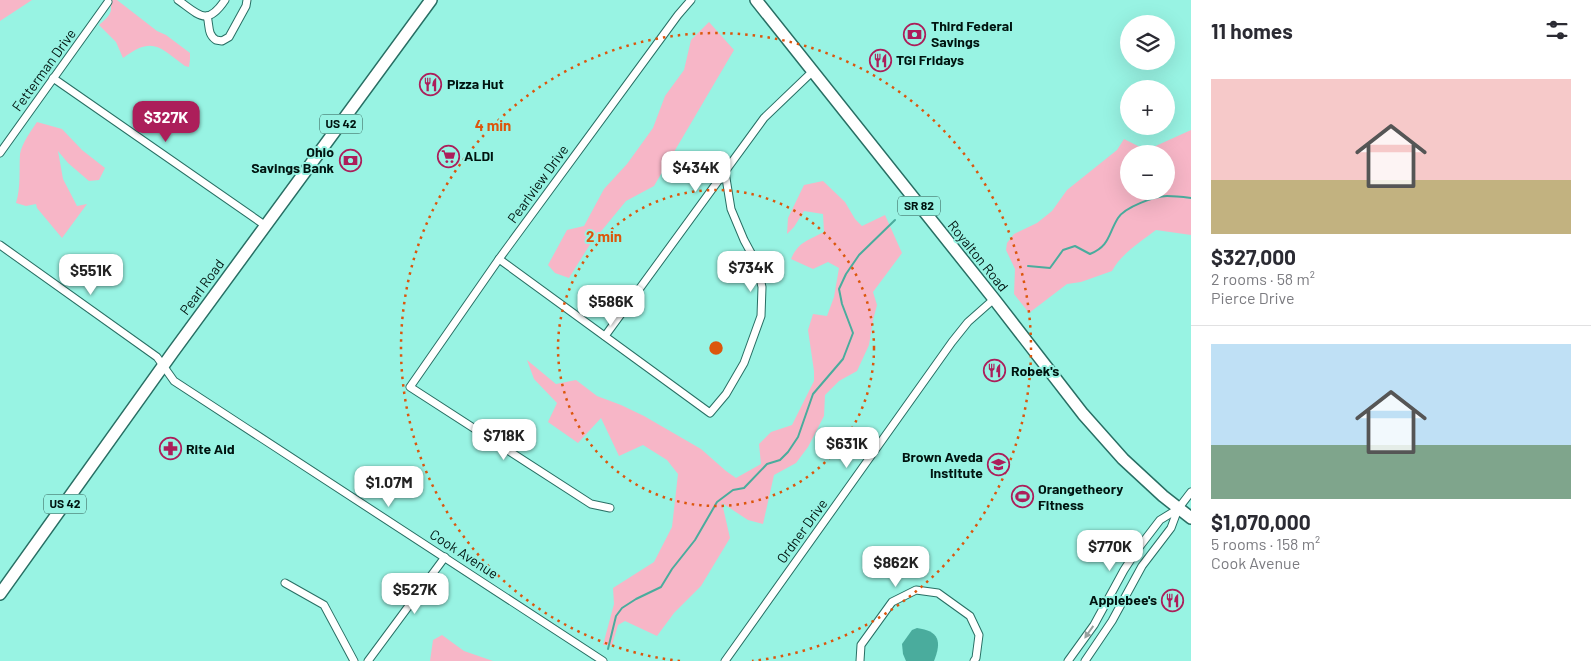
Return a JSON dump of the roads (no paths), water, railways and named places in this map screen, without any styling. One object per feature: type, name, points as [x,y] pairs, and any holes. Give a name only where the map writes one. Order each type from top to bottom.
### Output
[{"type":"main road","name":"Pearl Road","points":[[0,594],[431,0]]},
{"type":"main road","name":"Royalton Road","points":[[756,0],[994,299],[1082,414],[1123,459],[1178,509],[1191,518]]},
{"type":"street","points":[[178,0],[198,14],[208,16],[216,13],[225,0]]},
{"type":"street","points":[[208,16],[210,36],[216,40],[226,40],[229,38],[246,6],[247,0]]},
{"type":"street","name":"Pearlview Drive","points":[[610,508],[590,504],[410,387],[499,259],[678,15],[691,0]]},
{"type":"street","name":"Fetterman Drive","points":[[0,153],[108,2]]},
{"type":"street","points":[[605,336],[764,118],[812,72]]},
{"type":"street","points":[[53,78],[266,226]]},
{"type":"street","points":[[499,259],[710,412],[726,394],[744,363],[761,316],[762,287],[757,264],[731,209],[725,172]]},
{"type":"street","name":"Cook Avenue","points":[[0,245],[157,356],[174,381],[603,661]]},
{"type":"street","name":"Ordner Drive","points":[[725,661],[952,342],[968,322],[994,299]]},
{"type":"street","points":[[1085,661],[1112,621],[1142,566],[1171,528],[1178,509],[1191,492]]},
{"type":"street","points":[[1068,661],[1094,625],[1124,570],[1140,546],[1160,520],[1178,509]]},
{"type":"street","points":[[368,661],[444,557]]},
{"type":"street","points":[[285,583],[324,606],[354,661]]},
{"type":"street","points":[[860,661],[861,645],[892,602],[916,590],[938,593],[970,616],[978,634],[975,660]]},
{"type":"waterway","points":[[1028,266],[1050,268],[1063,250],[1075,246],[1090,254],[1097,251],[1108,239],[1118,218],[1127,210],[1148,200],[1162,196],[1191,198]]},
{"type":"waterway","points":[[608,649],[616,616],[622,608],[661,587],[672,569],[695,540],[717,502],[733,490],[744,488],[767,464],[780,460],[788,452],[798,437],[813,394],[843,359],[853,333],[842,304],[839,289],[846,274],[859,255],[895,220]]},
{"type":"place","name":"Third Federal Savings","points":[[915,34]]},
{"type":"place","name":"TGI Fridays","points":[[880,60]]},
{"type":"place","name":"Pizza Hut","points":[[431,84]]},
{"type":"place","name":"ALDI","points":[[448,156]]},
{"type":"place","name":"Ohio Savings Bank","points":[[350,160]]},
{"type":"place","name":"Robek's","points":[[995,371]]},
{"type":"place","name":"Rite Aid","points":[[170,449]]},
{"type":"place","name":"Brown Aveda Institute","points":[[999,465]]},
{"type":"place","name":"Orangetheory Fitness","points":[[1022,497]]},
{"type":"place","name":"Applebee's","points":[[1173,600]]}]
